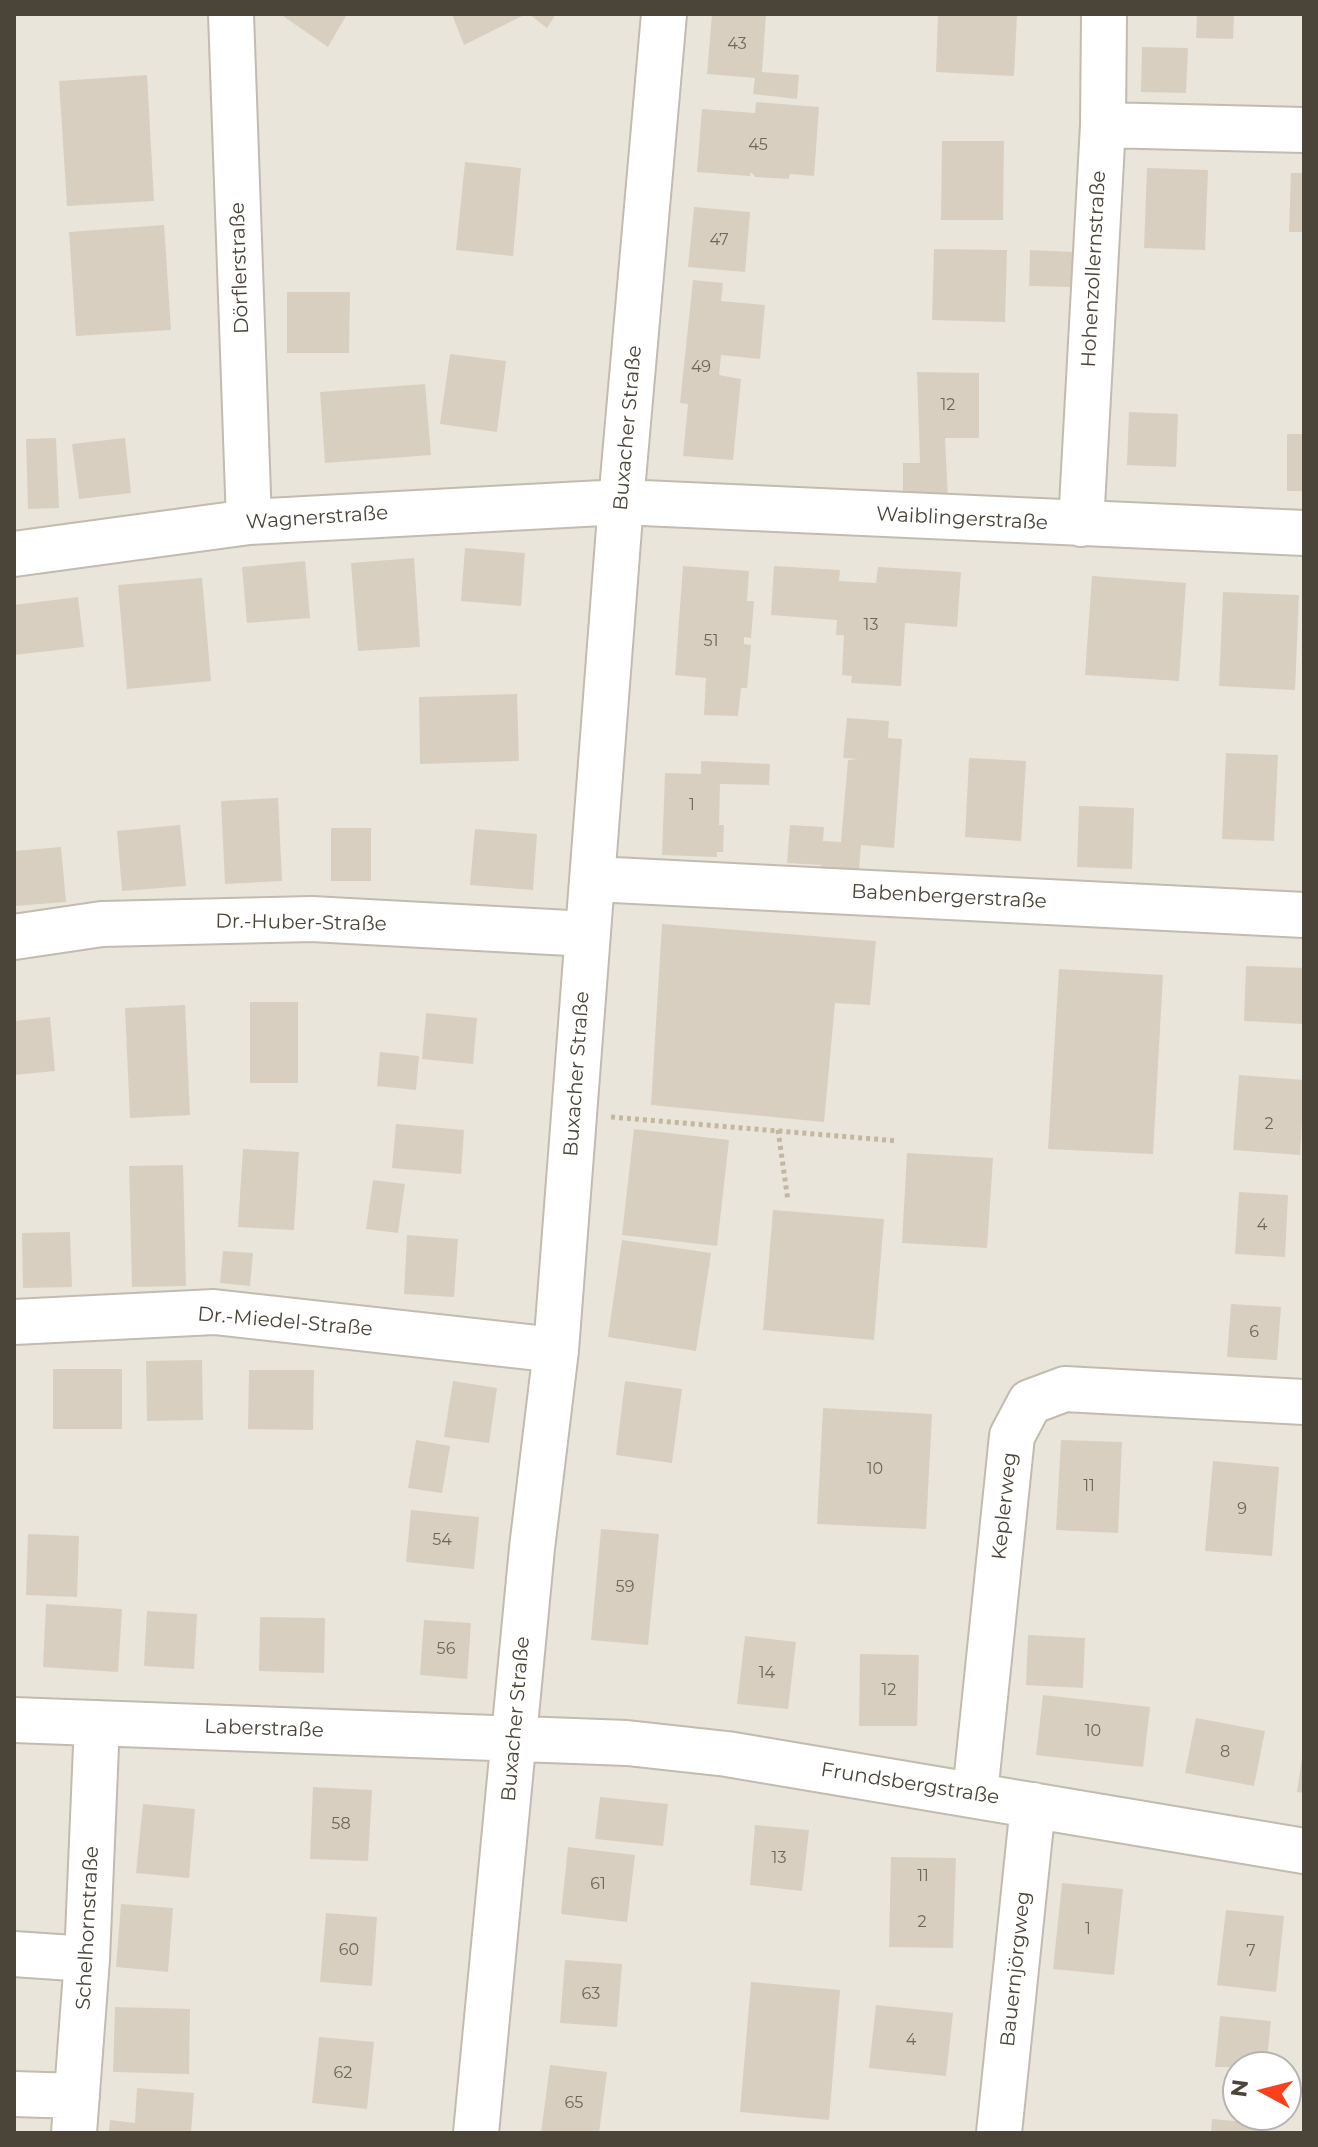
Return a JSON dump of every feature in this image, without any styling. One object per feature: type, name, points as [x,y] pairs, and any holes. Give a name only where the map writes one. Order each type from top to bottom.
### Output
[{"type":"street","name":"Dörflerstraße","points":[[231,14],[249,522]]},
{"type":"street","name":"Buxacher Straße","points":[[476,2133],[514,1736],[556,1350],[621,502],[664,14]]},
{"type":"street","name":"Hohenzollernstraße","points":[[1081,524],[1103,125],[1104,14]]},
{"type":"street","points":[[1103,125],[1304,130]]},
{"type":"street","name":"Wagnerstraße","points":[[14,554],[249,522],[621,502]]},
{"type":"street","name":"Waiblingerstraße","points":[[621,502],[1304,533]]},
{"type":"street","name":"Babenbergerstraße","points":[[594,879],[1304,915]]},
{"type":"street","name":"Dr.-Huber-Straße","points":[[14,937],[102,924],[312,919],[588,934]]},
{"type":"street","name":"Dr.-Miedel-Straße","points":[[14,1322],[214,1312],[556,1350]]},
{"type":"street","name":"Keplerweg","points":[[975,1794],[1012,1436],[1030,1402],[1065,1389],[1304,1402]]},
{"type":"street","name":"Laberstraße","points":[[14,1720],[514,1736]]},
{"type":"street","name":"Schelhornstraße","points":[[76,2115],[87,1959],[97,1723]]},
{"type":"street","name":"Frundsbergstraße","points":[[514,1736],[627,1743],[727,1754],[1304,1851]]},
{"type":"street","name":"Bauernjörgweg","points":[[999,2133],[1033,1805]]},
{"type":"street","points":[[14,1954],[87,1959]]},
{"type":"street","points":[[14,2094],[76,2115]]},
{"type":"path","points":[[574,1114],[898,1141]]},
{"type":"path","points":[[778,1130],[788,1201]]},
{"type":"shaded area","points":[[14,14],[1304,14],[1304,2133],[14,2133]]},
{"type":"building","points":[[280,14],[347,14],[328,47]]},
{"type":"building","points":[[452,14],[526,14],[464,45]]},
{"type":"building","points":[[529,14],[556,14],[547,28]]},
{"type":"building","points":[[712,14],[766,14],[762,72],[799,75],[797,99],[753,94],[755,78],[707,74]]},
{"type":"building","points":[[938,14],[1017,14],[1014,76],[936,72]]},
{"type":"building","points":[[1197,14],[1234,14],[1233,39],[1196,38]]},
{"type":"building","points":[[1142,47],[1188,48],[1186,93],[1141,92]]},
{"type":"building","points":[[147,75],[154,201],[67,206],[59,81]]},
{"type":"building","points":[[756,102],[819,107],[814,176],[790,174],[789,179],[755,177],[751,172],[750,176],[697,172],[702,109],[755,113]]},
{"type":"building","points":[[942,141],[1004,141],[1003,220],[941,220]]},
{"type":"building","points":[[465,162],[521,168],[513,256],[456,250]]},
{"type":"building","points":[[1147,168],[1208,170],[1205,250],[1144,248]]},
{"type":"building","points":[[1291,173],[1304,173],[1304,232],[1289,232]]},
{"type":"building","points":[[694,207],[750,212],[745,272],[688,267]]},
{"type":"building","points":[[164,225],[171,330],[76,336],[69,232]]},
{"type":"building","points":[[934,249],[1007,250],[1005,322],[932,320]]},
{"type":"building","points":[[1030,250],[1074,252],[1073,287],[1029,286]]},
{"type":"building","points":[[693,280],[723,283],[721,301],[765,305],[760,359],[721,355],[719,375],[741,379],[733,460],[683,456],[688,404],[680,403]]},
{"type":"building","points":[[287,292],[350,292],[349,353],[287,353]]},
{"type":"building","points":[[450,354],[506,361],[497,432],[440,424]]},
{"type":"building","points":[[917,372],[979,373],[979,438],[945,438],[948,499],[903,497],[903,463],[920,463]]},
{"type":"building","points":[[425,384],[431,455],[325,463],[320,392]]},
{"type":"building","points":[[1129,412],[1178,414],[1176,467],[1127,465]]},
{"type":"building","points":[[1287,434],[1304,434],[1304,491],[1287,491]]},
{"type":"building","points":[[56,438],[59,508],[28,509],[26,439]]},
{"type":"building","points":[[125,438],[131,493],[79,499],[72,444]]},
{"type":"building","points":[[465,548],[525,553],[521,606],[461,601]]},
{"type":"building","points":[[414,558],[420,647],[358,651],[351,563]]},
{"type":"building","points":[[305,561],[310,618],[247,623],[242,567]]},
{"type":"building","points":[[683,566],[749,571],[747,601],[754,601],[751,638],[744,637],[744,644],[751,645],[747,688],[741,688],[738,716],[704,715],[706,678],[675,675]]},
{"type":"building","points":[[774,566],[840,570],[839,581],[876,583],[878,567],[961,572],[957,627],[905,623],[901,686],[851,683],[852,676],[842,675],[844,635],[836,635],[837,620],[771,615]]},
{"type":"building","points":[[1092,576],[1186,583],[1179,681],[1085,675]]},
{"type":"building","points":[[202,578],[211,681],[127,689],[118,585]]},
{"type":"building","points":[[1223,592],[1299,595],[1295,690],[1219,686]]},
{"type":"building","points":[[78,597],[84,647],[14,655],[14,605]]},
{"type":"building","points":[[517,694],[519,761],[420,764],[419,697]]},
{"type":"building","points":[[847,718],[889,721],[888,738],[902,739],[894,848],[861,845],[858,881],[820,878],[821,865],[787,863],[790,825],[824,827],[823,841],[841,842],[848,760],[858,759],[843,758]]},
{"type":"building","points":[[1226,753],[1278,755],[1274,841],[1222,839]]},
{"type":"building","points":[[969,758],[1026,761],[1021,841],[965,837]]},
{"type":"building","points":[[701,761],[770,764],[769,785],[720,784],[719,825],[724,825],[723,852],[717,852],[717,857],[662,855],[665,773],[701,774]]},
{"type":"building","points":[[278,798],[282,881],[225,884],[221,801]]},
{"type":"building","points":[[1079,806],[1134,808],[1132,869],[1077,867]]},
{"type":"building","points":[[180,825],[186,886],[122,891],[117,831]]},
{"type":"building","points":[[331,828],[371,828],[371,881],[331,881]]},
{"type":"building","points":[[475,829],[537,834],[533,890],[470,885]]},
{"type":"building","points":[[61,847],[66,902],[14,906],[14,851]]},
{"type":"building","points":[[662,924],[876,941],[870,1005],[835,1003],[824,1122],[651,1105]]},
{"type":"building","points":[[1246,966],[1304,968],[1304,1024],[1244,1021]]},
{"type":"building","points":[[1059,969],[1163,975],[1153,1154],[1048,1149]]},
{"type":"building","points":[[250,1002],[298,1002],[298,1083],[250,1083]]},
{"type":"building","points":[[185,1005],[190,1115],[130,1118],[125,1008]]},
{"type":"building","points":[[426,1013],[477,1018],[473,1064],[422,1059]]},
{"type":"building","points":[[50,1017],[55,1071],[14,1075],[14,1021]]},
{"type":"building","points":[[380,1052],[419,1056],[416,1090],[377,1086]]},
{"type":"building","points":[[1239,1075],[1304,1080],[1300,1155],[1233,1150]]},
{"type":"building","points":[[396,1124],[464,1130],[461,1174],[392,1168]]},
{"type":"building","points":[[634,1129],[729,1140],[717,1246],[622,1235]]},
{"type":"building","points":[[243,1149],[299,1152],[294,1230],[238,1227]]},
{"type":"building","points":[[907,1153],[993,1158],[987,1248],[902,1243]]},
{"type":"building","points":[[183,1165],[186,1286],[132,1287],[129,1166]]},
{"type":"building","points":[[373,1180],[405,1184],[398,1233],[366,1229]]},
{"type":"building","points":[[1239,1192],[1288,1195],[1285,1257],[1235,1254]]},
{"type":"building","points":[[773,1210],[884,1219],[874,1340],[763,1330]]},
{"type":"building","points":[[70,1232],[72,1287],[23,1288],[22,1233]]},
{"type":"building","points":[[407,1235],[458,1239],[454,1297],[404,1294]]},
{"type":"building","points":[[622,1240],[711,1253],[696,1351],[608,1337]]},
{"type":"building","points":[[223,1251],[253,1253],[250,1286],[220,1283]]},
{"type":"building","points":[[1231,1304],[1281,1307],[1277,1360],[1227,1357]]},
{"type":"building","points":[[202,1360],[203,1420],[147,1421],[146,1361]]},
{"type":"building","points":[[53,1369],[122,1369],[122,1429],[53,1429]]},
{"type":"building","points":[[249,1370],[314,1370],[313,1430],[248,1429]]},
{"type":"building","points":[[453,1381],[497,1388],[489,1443],[444,1437]]},
{"type":"building","points":[[625,1381],[682,1389],[672,1463],[616,1455]]},
{"type":"building","points":[[823,1408],[932,1414],[926,1529],[817,1524]]},
{"type":"building","points":[[416,1440],[450,1446],[442,1493],[408,1488]]},
{"type":"building","points":[[1061,1440],[1122,1442],[1118,1533],[1056,1530]]},
{"type":"building","points":[[1213,1461],[1279,1467],[1272,1556],[1205,1551]]},
{"type":"building","points":[[411,1510],[479,1517],[474,1569],[406,1562]]},
{"type":"building","points":[[601,1529],[659,1534],[648,1645],[591,1640]]},
{"type":"building","points":[[28,1534],[79,1536],[77,1597],[26,1595]]},
{"type":"building","points":[[46,1604],[122,1609],[118,1672],[43,1667]]},
{"type":"building","points":[[147,1611],[197,1614],[194,1669],[144,1666]]},
{"type":"building","points":[[260,1617],[325,1618],[324,1673],[259,1671]]},
{"type":"building","points":[[424,1620],[471,1623],[467,1679],[420,1675]]},
{"type":"building","points":[[1028,1635],[1085,1638],[1083,1688],[1026,1685]]},
{"type":"building","points":[[745,1636],[796,1642],[788,1709],[737,1704]]},
{"type":"building","points":[[860,1654],[919,1655],[917,1726],[859,1726]]},
{"type":"building","points":[[1043,1695],[1150,1707],[1143,1767],[1036,1755]]},
{"type":"building","points":[[1196,1718],[1265,1731],[1254,1786],[1185,1773]]},
{"type":"building","points":[[1304,1759],[1304,1793],[1297,1792]]},
{"type":"building","points":[[313,1787],[372,1790],[368,1861],[310,1859]]},
{"type":"building","points":[[600,1797],[668,1804],[663,1846],[595,1839]]},
{"type":"building","points":[[143,1804],[195,1809],[189,1878],[136,1873]]},
{"type":"building","points":[[755,1825],[809,1830],[802,1891],[750,1885]]},
{"type":"building","points":[[568,1847],[635,1855],[627,1922],[561,1914]]},
{"type":"building","points":[[891,1857],[956,1858],[953,1948],[889,1947]]},
{"type":"building","points":[[1062,1883],[1123,1889],[1114,1975],[1053,1969]]},
{"type":"building","points":[[121,1904],[173,1908],[168,1972],[116,1967]]},
{"type":"building","points":[[1226,1910],[1284,1916],[1276,1992],[1217,1985]]},
{"type":"building","points":[[326,1913],[377,1917],[372,1986],[320,1982]]},
{"type":"building","points":[[565,1960],[622,1964],[617,2027],[560,2023]]},
{"type":"building","points":[[751,1982],[840,1990],[829,2120],[740,2112]]},
{"type":"building","points":[[876,2005],[953,2013],[946,2076],[869,2068]]},
{"type":"building","points":[[115,2007],[190,2009],[189,2074],[113,2072]]},
{"type":"building","points":[[1220,2016],[1271,2021],[1268,2051],[1222,2051],[1222,2067],[1215,2067]]},
{"type":"building","points":[[319,2037],[374,2042],[367,2109],[312,2103]]},
{"type":"building","points":[[550,2065],[607,2072],[599,2133],[541,2133]]},
{"type":"building","points":[[137,2088],[194,2093],[191,2133],[109,2133],[110,2120],[135,2123]]},
{"type":"building","points":[[1212,2119],[1222,2120],[1222,2131],[1257,2131],[1257,2133],[1211,2133]]}]
